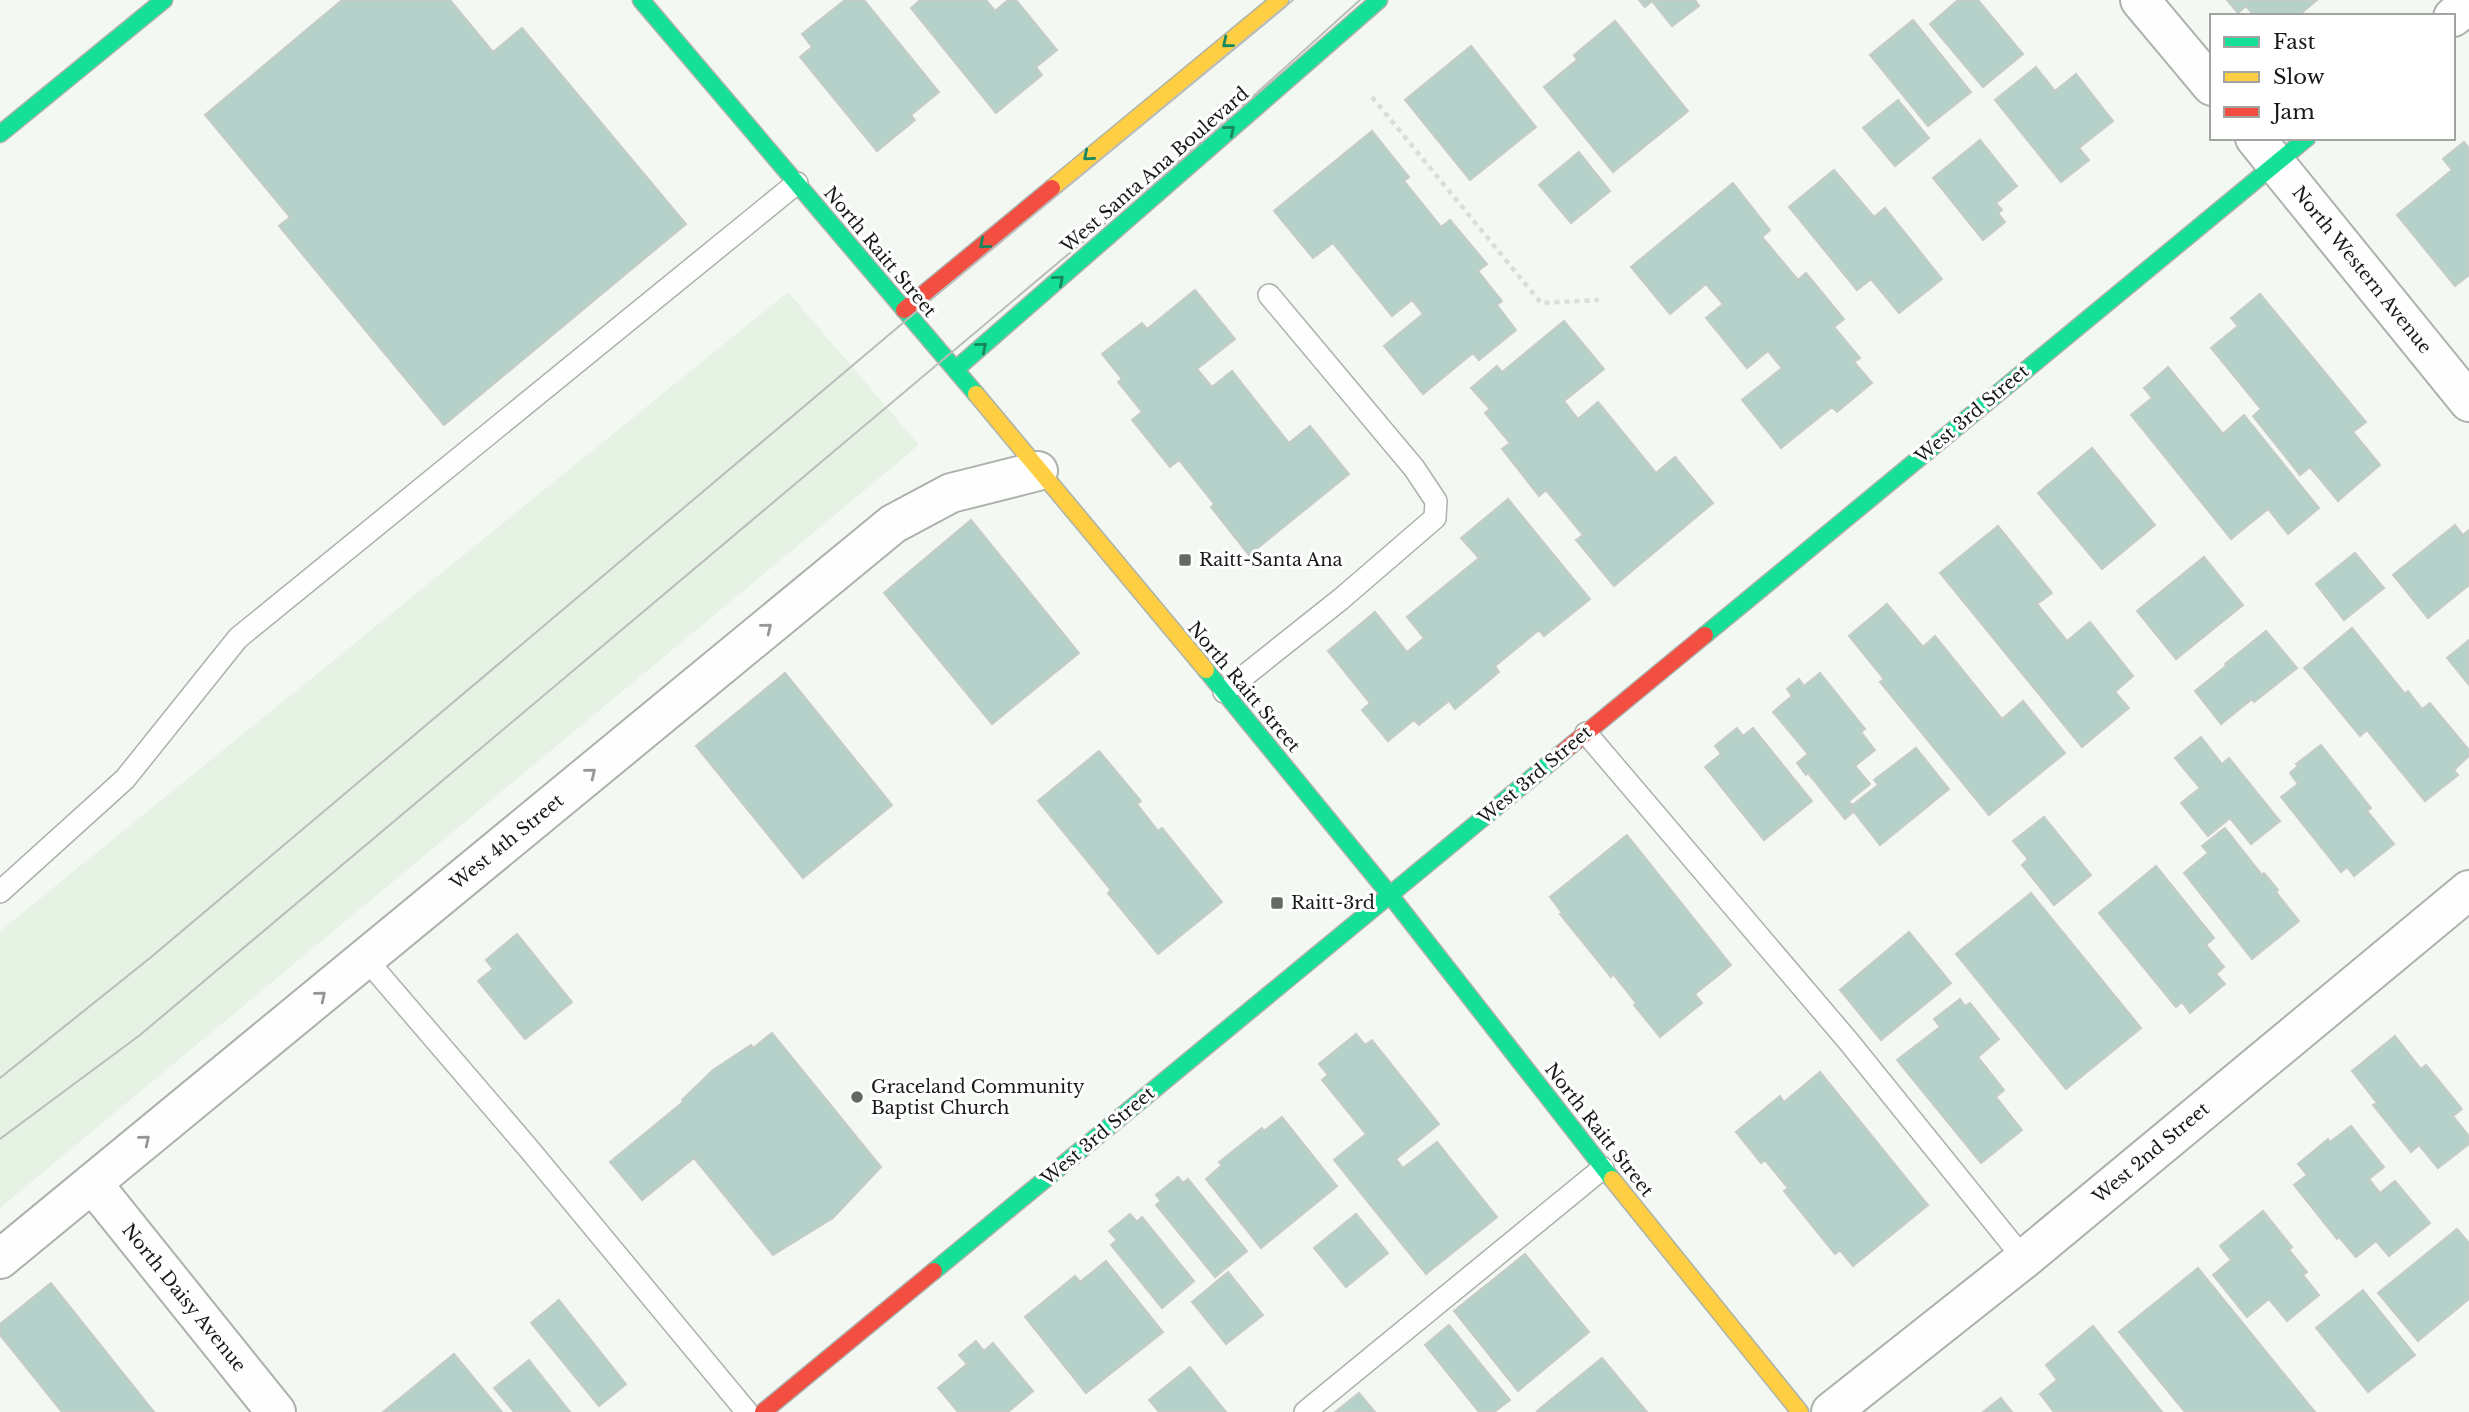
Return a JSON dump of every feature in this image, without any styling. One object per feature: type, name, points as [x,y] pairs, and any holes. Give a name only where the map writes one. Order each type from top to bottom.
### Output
[{"type":"street","points":[[0,134],[164,0]]},
{"type":"street","name":"North Raitt Street","points":[[641,0],[956,369],[1224,692],[1390,895],[1800,1412]]},
{"type":"street","points":[[904,310],[1280,0]]},
{"type":"street","name":"West Santa Ana Boulevard","points":[[956,369],[1379,0]]},
{"type":"street","points":[[2140,0],[2210,84]]},
{"type":"street","points":[[2455,15],[2469,4]]},
{"type":"street","name":"West 3rd Street","points":[[763,1412],[1586,733],[2266,151],[2301,140]]},
{"type":"street","name":"North Western Avenue","points":[[2266,151],[2469,402]]},
{"type":"street","name":"West 4th Street","points":[[0,1259],[893,524],[951,493],[1038,471]]},
{"type":"street","name":"West 2nd Street","points":[[1831,1412],[2024,1259],[2469,890]]},
{"type":"street","name":"North Daisy Avenue","points":[[92,1183],[276,1412]]},
{"type":"lane","points":[[0,892],[125,779],[238,638],[797,183]]},
{"type":"lane","points":[[1224,692],[1435,518],[1436,501],[1414,468],[1269,295]]},
{"type":"lane","points":[[1586,733],[1849,1042],[2024,1259]]},
{"type":"lane","points":[[366,959],[520,1138],[747,1412]]},
{"type":"lane","points":[[1305,1412],[1604,1168]]},
{"type":"path","points":[[1372,97],[1541,303],[1599,300]]},
{"type":"shaded area","points":[[788,292],[919,445],[0,1208],[0,931]]},
{"type":"building","points":[[342,0],[450,0],[493,52],[522,28],[686,224],[444,425],[279,226],[290,217],[205,115]]},
{"type":"building","points":[[845,0],[864,0],[939,92],[911,115],[915,120],[877,151],[800,57],[812,47],[802,34]]},
{"type":"building","points":[[920,0],[986,0],[995,11],[1008,0],[1016,0],[1057,50],[1036,67],[1042,75],[996,113],[911,8]]},
{"type":"building","points":[[1639,0],[1695,0],[1699,6],[1672,26],[1652,1],[1645,7]]},
{"type":"building","points":[[1958,0],[1978,0],[2023,54],[1983,87],[1930,24]]},
{"type":"building","points":[[2227,0],[2317,0],[2300,14],[2252,14],[2246,6],[2238,13]]},
{"type":"building","points":[[1913,20],[1971,92],[1928,126],[1870,55]]},
{"type":"building","points":[[1615,21],[1688,111],[1613,172],[1544,87],[1577,60],[1574,55]]},
{"type":"building","points":[[1471,46],[1536,127],[1470,180],[1405,100]]},
{"type":"building","points":[[2036,67],[2055,91],[2076,74],[2113,121],[2079,148],[2089,160],[2061,182],[1995,100]]},
{"type":"building","points":[[1898,100],[1929,138],[1895,166],[1863,128]]},
{"type":"building","points":[[1372,131],[1409,177],[1404,181],[1441,227],[1450,220],[1487,264],[1478,271],[1502,301],[1497,305],[1516,330],[1479,360],[1473,353],[1423,394],[1384,346],[1423,314],[1412,300],[1392,316],[1333,243],[1313,258],[1274,211]]},
{"type":"building","points":[[1980,140],[2017,186],[1996,203],[2002,210],[1998,213],[2005,222],[1983,240],[1933,178]]},
{"type":"building","points":[[2464,142],[2469,148],[2469,275],[2455,286],[2397,215],[2452,170],[2443,159]]},
{"type":"building","points":[[1579,152],[1610,191],[1571,223],[1539,185]]},
{"type":"building","points":[[1834,170],[1874,217],[1885,208],[1942,279],[1899,313],[1871,279],[1857,290],[1789,207]]},
{"type":"building","points":[[1733,183],[1770,230],[1762,237],[1798,280],[1806,273],[1844,319],[1834,327],[1860,358],[1854,362],[1872,383],[1837,412],[1832,407],[1781,448],[1742,400],[1782,368],[1768,351],[1747,368],[1706,318],[1723,304],[1706,284],[1670,314],[1631,267]]},
{"type":"building","points":[[1195,290],[1235,339],[1197,369],[1212,387],[1232,371],[1289,443],[1310,426],[1349,474],[1249,555],[1211,507],[1214,504],[1179,460],[1170,467],[1132,420],[1142,412],[1118,382],[1122,379],[1102,354],[1142,323],[1147,329]]},
{"type":"building","points":[[2260,294],[2366,422],[2353,432],[2380,465],[2338,501],[2310,467],[2300,475],[2253,416],[2261,409],[2211,348],[2238,326],[2231,318]]},
{"type":"building","points":[[1564,321],[1604,369],[1564,401],[1578,419],[1598,402],[1656,473],[1675,457],[1713,503],[1614,586],[1576,540],[1583,535],[1546,490],[1539,496],[1502,449],[1510,443],[1485,413],[1490,409],[1471,388],[1497,366],[1502,372]]},
{"type":"building","points":[[2168,367],[2223,434],[2244,415],[2319,508],[2288,534],[2268,509],[2231,539],[2131,415],[2152,398],[2144,388]]},
{"type":"building","points":[[2092,448],[2155,525],[2102,569],[2038,493]]},
{"type":"building","points":[[1508,499],[1590,599],[1544,636],[1539,630],[1495,666],[1499,672],[1455,709],[1449,701],[1419,725],[1414,720],[1388,741],[1362,710],[1370,703],[1328,651],[1375,612],[1407,652],[1424,638],[1407,617],[1479,558],[1461,538]]},
{"type":"building","points":[[971,520],[1079,653],[992,724],[884,593]]},
{"type":"building","points":[[2455,525],[2463,535],[2469,530],[2469,585],[2428,618],[2393,575]]},
{"type":"building","points":[[1998,526],[2052,593],[2037,604],[2067,641],[2090,622],[2133,676],[2115,692],[2129,708],[2082,747],[1940,573]]},
{"type":"building","points":[[2355,553],[2384,588],[2344,620],[2316,584]]},
{"type":"building","points":[[2204,557],[2243,605],[2176,659],[2137,611]]},
{"type":"building","points":[[1887,604],[1923,647],[1935,636],[2002,719],[2023,701],[2065,753],[1989,815],[1880,682],[1884,679],[1849,636]]},
{"type":"building","points":[[2352,628],[2405,694],[2408,691],[2422,709],[2430,703],[2469,750],[2469,756],[2454,770],[2458,775],[2425,801],[2367,730],[2360,736],[2304,668]]},
{"type":"building","points":[[2266,631],[2297,668],[2221,724],[2195,691]]},
{"type":"building","points":[[2469,640],[2469,685],[2447,658]]},
{"type":"building","points":[[785,673],[892,805],[803,878],[696,746]]},
{"type":"building","points":[[1820,673],[1865,729],[1861,732],[1875,750],[1855,766],[1870,784],[1849,801],[1853,812],[1845,819],[1797,763],[1808,754],[1773,712],[1792,696],[1787,689],[1799,679],[1804,686]]},
{"type":"building","points":[[1737,728],[1743,736],[1753,728],[1812,801],[1764,840],[1705,767],[1721,754],[1715,746]]},
{"type":"building","points":[[2201,737],[2222,764],[2229,758],[2280,821],[2251,844],[2230,818],[2208,836],[2181,803],[2200,788],[2175,758]]},
{"type":"building","points":[[2321,745],[2371,808],[2367,811],[2394,844],[2354,876],[2347,867],[2341,872],[2281,797],[2298,784],[2290,773],[2298,766],[2296,764]]},
{"type":"building","points":[[1916,748],[1949,789],[1880,845],[1850,807],[1878,785],[1874,780]]},
{"type":"building","points":[[1099,751],[1141,801],[1137,804],[1158,831],[1162,828],[1222,902],[1158,954],[1108,893],[1111,890],[1038,801]]},
{"type":"building","points":[[2044,817],[2091,875],[2054,905],[2022,865],[2028,859],[2013,841]]},
{"type":"building","points":[[2225,828],[2262,875],[2264,873],[2278,890],[2276,892],[2299,921],[2252,959],[2184,873],[2208,853],[2202,846]]},
{"type":"building","points":[[1627,835],[1731,965],[1695,994],[1702,1003],[1660,1037],[1613,974],[1611,977],[1560,914],[1562,913],[1550,897]]},
{"type":"building","points":[[2156,866],[2214,938],[2206,945],[2224,967],[2216,974],[2225,984],[2190,1013],[2182,1002],[2176,1007],[2099,913]]},
{"type":"building","points":[[2031,893],[2141,1028],[2066,1089],[1956,954]]},
{"type":"building","points":[[1909,932],[1951,983],[1881,1040],[1840,990]]},
{"type":"building","points":[[517,934],[572,1002],[525,1039],[478,981],[493,969],[486,960]]},
{"type":"building","points":[[1960,999],[1965,1006],[1970,1003],[1999,1039],[1978,1057],[2004,1090],[1996,1097],[2022,1130],[1981,1163],[1897,1060],[1940,1027],[1934,1019]]},
{"type":"building","points":[[772,1033],[881,1167],[833,1218],[773,1255],[694,1158],[642,1200],[610,1162],[683,1102],[713,1070],[751,1045],[753,1048]]},
{"type":"building","points":[[1356,1034],[1365,1045],[1372,1040],[1439,1124],[1396,1159],[1403,1168],[1437,1142],[1497,1217],[1426,1274],[1334,1160],[1366,1134],[1322,1080],[1328,1075],[1319,1064]]},
{"type":"building","points":[[2395,1036],[2421,1069],[2426,1065],[2462,1109],[2453,1116],[2469,1136],[2469,1144],[2438,1168],[2419,1145],[2411,1152],[2373,1105],[2377,1103],[2352,1071]]},
{"type":"building","points":[[1820,1072],[1928,1205],[1853,1266],[1840,1250],[1835,1254],[1784,1191],[1788,1188],[1765,1160],[1761,1163],[1736,1132],[1780,1096],[1784,1102]]},
{"type":"building","points":[[1282,1117],[1337,1186],[1261,1248],[1206,1179],[1222,1165],[1219,1162],[1262,1128],[1264,1131]]},
{"type":"building","points":[[2351,1126],[2384,1167],[2369,1179],[2380,1193],[2395,1181],[2430,1223],[2389,1256],[2376,1241],[2356,1257],[2339,1237],[2337,1239],[2294,1185],[2307,1175],[2298,1164],[2328,1139],[2330,1142]]},
{"type":"building","points":[[1178,1177],[1183,1183],[1188,1179],[1247,1251],[1215,1277],[1156,1205],[1161,1201],[1156,1195]]},
{"type":"building","points":[[2263,1211],[2292,1247],[2289,1250],[2307,1272],[2303,1275],[2319,1295],[2287,1321],[2269,1299],[2247,1317],[2213,1275],[2231,1260],[2220,1246]]},
{"type":"building","points":[[1130,1214],[1137,1222],[1142,1217],[1194,1281],[1162,1308],[1111,1245],[1117,1240],[1109,1231]]},
{"type":"building","points":[[1356,1214],[1388,1253],[1346,1287],[1314,1248]]},
{"type":"building","points":[[2457,1229],[2469,1243],[2469,1299],[2418,1341],[2378,1293]]},
{"type":"building","points":[[1525,1254],[1589,1332],[1518,1391],[1454,1311]]},
{"type":"building","points":[[1106,1261],[1163,1332],[1086,1393],[1025,1317],[1075,1276],[1080,1282]]},
{"type":"building","points":[[2198,1268],[2315,1412],[2185,1412],[2119,1332]]},
{"type":"building","points":[[1228,1272],[1263,1315],[1226,1344],[1192,1302]]},
{"type":"building","points":[[51,1283],[154,1412],[62,1412],[0,1335],[0,1324]]},
{"type":"building","points":[[2363,1290],[2415,1355],[2368,1392],[2316,1328]]},
{"type":"building","points":[[559,1300],[626,1384],[599,1406],[531,1323]]},
{"type":"building","points":[[1449,1325],[1510,1400],[1494,1412],[1479,1412],[1425,1345]]},
{"type":"building","points":[[2093,1326],[2162,1412],[2054,1412],[2040,1394],[2057,1380],[2046,1365]]},
{"type":"building","points":[[976,1341],[984,1351],[993,1343],[1033,1391],[1008,1412],[958,1412],[938,1388],[967,1364],[959,1355]]},
{"type":"building","points":[[454,1354],[502,1412],[383,1412]]},
{"type":"building","points":[[1602,1358],[1647,1412],[1537,1411]]},
{"type":"building","points":[[529,1360],[570,1412],[514,1412],[494,1388]]},
{"type":"building","points":[[1190,1367],[1226,1412],[1159,1412],[1149,1400]]},
{"type":"building","points":[[1359,1393],[1375,1412],[1335,1412]]},
{"type":"building","points":[[2001,1398],[2012,1412],[1983,1412]]},
{"type":"tram line","points":[[0,1078],[150,958],[910,317],[1293,0]]},
{"type":"tram line","points":[[0,1139],[140,1035],[1210,135],[1360,0]]},
{"type":"traffic: fast","points":[[0,134],[164,0]]},
{"type":"traffic: fast","points":[[641,0],[976,394]]},
{"type":"traffic: fast","points":[[956,369],[1379,0]]},
{"type":"traffic: fast","points":[[1705,635],[2305,140]]},
{"type":"traffic: fast","points":[[1206,670],[1390,895],[1612,1179]]},
{"type":"traffic: fast","points":[[934,1271],[1563,752]]},
{"type":"traffic: slow","points":[[1052,188],[1280,0]]},
{"type":"traffic: slow","points":[[976,394],[1206,670]]},
{"type":"traffic: slow","points":[[1612,1179],[1800,1412]]},
{"type":"traffic: jam","points":[[904,310],[1052,188]]},
{"type":"traffic: jam","points":[[1563,752],[1705,635]]},
{"type":"traffic: jam","points":[[763,1412],[934,1271]]},
{"type":"place","name":"Raitt-Santa Ana","points":[[1185,560]]},
{"type":"place","name":"Raitt-3rd","points":[[1277,903]]},
{"type":"place","name":"Graceland Community Baptist Church","points":[[857,1097]]}]
